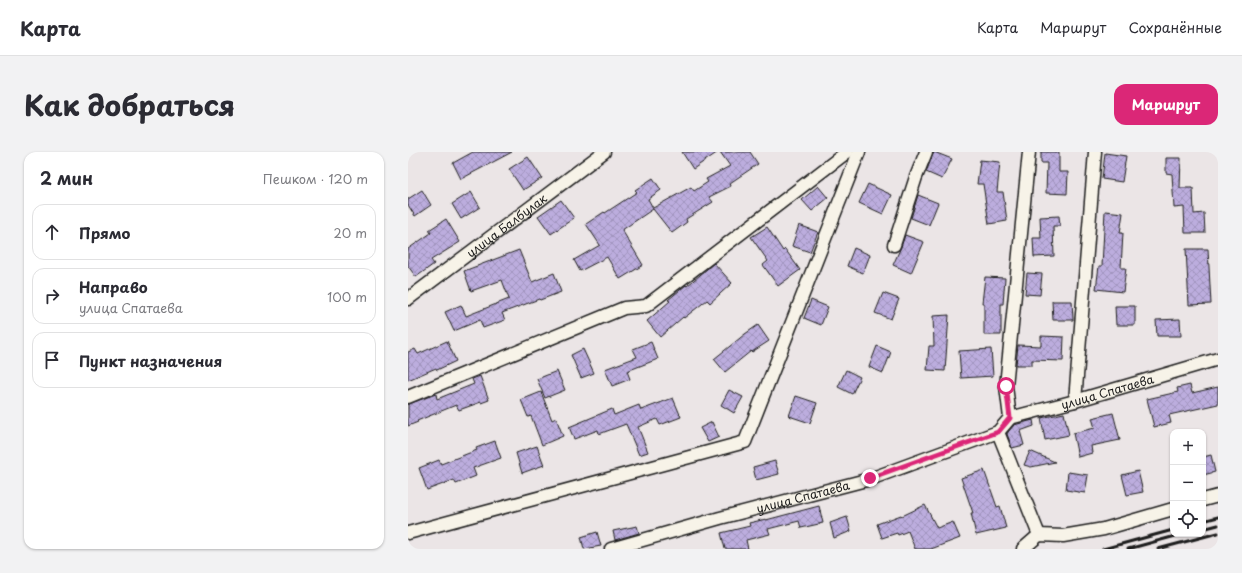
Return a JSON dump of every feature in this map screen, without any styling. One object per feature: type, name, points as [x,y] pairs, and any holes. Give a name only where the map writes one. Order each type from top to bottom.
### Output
[{"type":"street","name":"улица Балбулак","points":[[408,299],[604,152]]},
{"type":"street","points":[[408,397],[624,308],[646,306],[847,152]]},
{"type":"street","points":[[408,533],[745,442],[859,152]]},
{"type":"street","points":[[894,245],[916,177],[926,152]]},
{"type":"street","points":[[1010,418],[1006,386],[1029,152]]},
{"type":"street","points":[[1076,401],[1095,152]]},
{"type":"street","name":"улица Спатаева","points":[[611,549],[870,478],[998,432],[1010,418],[1076,401],[1218,359]]},
{"type":"street","points":[[998,432],[1038,535]]},
{"type":"street","points":[[1206,499],[1218,496]]},
{"type":"street","points":[[1023,549],[1038,535],[1063,536],[1104,529],[1170,510]]},
{"type":"building","points":[[473,152],[512,152],[461,179],[453,163]]},
{"type":"building","points":[[682,152],[718,152],[693,169]]},
{"type":"building","points":[[720,152],[750,152],[758,164],[730,183],[731,186],[709,197],[713,202],[686,219],[687,222],[672,233],[653,209],[622,230],[643,265],[620,279],[607,257],[580,271],[574,260],[600,245],[586,224],[637,192],[635,190],[653,178],[661,190],[648,199],[653,208],[691,187],[694,191],[708,182],[706,179],[730,166]]},
{"type":"building","points":[[934,152],[952,159],[942,179],[926,172]]},
{"type":"building","points":[[1041,152],[1059,152],[1059,172],[1068,172],[1067,194],[1046,193],[1047,163],[1041,163]]},
{"type":"building","points":[[1105,153],[1126,156],[1122,182],[1102,179]]},
{"type":"building","points":[[528,157],[542,178],[523,190],[509,169]]},
{"type":"building","points":[[1166,158],[1181,158],[1180,188],[1193,188],[1194,214],[1204,213],[1205,233],[1185,233],[1184,207],[1174,208],[1172,174],[1166,173]]},
{"type":"building","points":[[980,160],[1000,162],[997,192],[1003,192],[1007,221],[989,224],[983,184],[977,184]]},
{"type":"building","points":[[868,184],[892,195],[883,214],[859,203]]},
{"type":"building","points":[[818,186],[828,198],[812,211],[802,200]]},
{"type":"building","points":[[422,190],[431,205],[415,216],[408,205],[408,199]]},
{"type":"building","points":[[471,192],[480,207],[461,219],[452,204]]},
{"type":"building","points":[[918,195],[938,203],[929,225],[911,218]]},
{"type":"building","points":[[561,200],[574,218],[551,234],[538,216]]},
{"type":"building","points":[[1105,211],[1123,213],[1120,233],[1123,233],[1121,268],[1126,268],[1123,292],[1096,289],[1099,266],[1102,266]]},
{"type":"building","points":[[1059,216],[1060,226],[1053,226],[1054,256],[1034,257],[1033,238],[1041,238],[1040,217]]},
{"type":"building","points":[[446,219],[460,242],[431,260],[434,264],[416,277],[408,266],[408,249],[431,233],[429,230]]},
{"type":"building","points":[[799,225],[818,232],[810,252],[792,246]]},
{"type":"building","points":[[767,227],[783,251],[785,249],[800,270],[778,286],[763,265],[768,261],[751,237]]},
{"type":"building","points":[[905,235],[924,242],[911,273],[893,265]]},
{"type":"building","points":[[854,248],[870,255],[863,273],[847,266]]},
{"type":"building","points":[[1186,249],[1208,249],[1211,304],[1189,305]]},
{"type":"building","points":[[519,250],[532,282],[554,273],[561,292],[502,313],[505,320],[483,328],[480,320],[454,331],[445,312],[461,305],[466,316],[509,299],[502,280],[471,291],[464,271]]},
{"type":"building","points":[[714,263],[732,283],[710,303],[707,300],[684,318],[683,317],[660,337],[647,321],[670,301],[668,300]]},
{"type":"building","points":[[1027,273],[1042,274],[1040,295],[1025,294]]},
{"type":"building","points":[[985,277],[1005,278],[1003,304],[1001,304],[1001,335],[984,335],[984,303],[982,303]]},
{"type":"building","points":[[883,293],[899,299],[891,319],[875,313]]},
{"type":"building","points":[[811,300],[828,307],[821,325],[804,318]]},
{"type":"building","points":[[1052,301],[1072,301],[1073,320],[1053,320]]},
{"type":"building","points":[[1115,306],[1135,306],[1135,325],[1116,325]]},
{"type":"building","points":[[949,315],[945,371],[927,370],[929,346],[934,346],[933,316]]},
{"type":"building","points":[[1180,319],[1181,336],[1157,336],[1156,320]]},
{"type":"building","points":[[758,325],[769,341],[752,352],[751,351],[725,372],[714,359]]},
{"type":"building","points":[[1041,336],[1064,337],[1063,361],[1032,360],[1032,365],[1016,365],[1018,345],[1041,346]]},
{"type":"building","points":[[447,341],[456,361],[437,370],[436,368],[408,380],[408,352],[415,349],[418,354]]},
{"type":"building","points":[[651,342],[658,359],[627,371],[630,379],[612,386],[605,369],[637,357],[633,349]]},
{"type":"building","points":[[877,346],[891,352],[883,373],[869,367]]},
{"type":"building","points":[[583,349],[594,373],[581,378],[571,355]]},
{"type":"building","points":[[991,349],[993,376],[961,378],[959,351]]},
{"type":"building","points":[[846,370],[860,377],[852,394],[838,387]]},
{"type":"building","points":[[557,371],[565,390],[545,398],[537,379]]},
{"type":"building","points":[[480,376],[489,400],[459,410],[456,405],[408,426],[408,404],[436,394],[437,399],[474,384],[472,379]]},
{"type":"building","points":[[1190,385],[1192,393],[1218,387],[1218,404],[1169,415],[1171,423],[1154,427],[1147,399],[1178,392],[1177,388]]},
{"type":"building","points":[[729,390],[743,397],[734,413],[721,405]]},
{"type":"building","points":[[541,392],[552,420],[556,418],[563,436],[542,445],[531,416],[528,417],[521,400]]},
{"type":"building","points":[[796,396],[817,403],[810,423],[789,416]]},
{"type":"building","points":[[673,398],[681,417],[660,425],[657,419],[638,427],[648,452],[639,455],[626,424],[599,434],[598,430],[574,439],[569,427],[612,409],[614,415],[639,405],[641,410]]},
{"type":"building","points":[[1064,413],[1069,435],[1045,440],[1041,418]]},
{"type":"building","points":[[1113,413],[1120,440],[1091,446],[1092,453],[1078,457],[1073,433],[1095,428],[1092,418]]},
{"type":"building","points":[[1033,420],[1034,426],[1020,431],[1024,445],[1012,448],[1007,434],[1008,432],[1014,425]]},
{"type":"building","points":[[712,422],[719,437],[708,442],[700,428]]},
{"type":"building","points":[[495,441],[501,458],[473,468],[476,476],[456,484],[454,480],[427,490],[419,468],[439,460],[441,464],[477,450],[476,448]]},
{"type":"building","points":[[537,446],[544,465],[522,473],[516,453]]},
{"type":"building","points":[[1030,451],[1055,462],[1031,467],[1024,465]]},
{"type":"building","points":[[1211,455],[1215,472],[1206,474],[1206,456]]},
{"type":"building","points":[[775,461],[779,474],[756,480],[753,467]]},
{"type":"building","points":[[984,470],[997,507],[1000,506],[1006,528],[976,535],[971,513],[973,513],[961,478]]},
{"type":"building","points":[[1138,471],[1143,492],[1127,495],[1122,475]]},
{"type":"building","points":[[1068,472],[1088,475],[1085,493],[1066,490]]},
{"type":"building","points":[[925,505],[937,528],[953,522],[960,538],[931,549],[915,549],[908,531],[898,535],[897,533],[882,538],[877,524],[901,515],[902,516]]},
{"type":"building","points":[[819,506],[823,523],[801,528],[799,521],[768,529],[770,534],[746,540],[748,549],[725,549],[721,533],[750,526],[749,523]]},
{"type":"building","points":[[847,517],[851,531],[834,538],[830,523]]},
{"type":"building","points":[[637,526],[639,533],[615,540],[613,531]]},
{"type":"building","points":[[597,532],[601,546],[584,549],[581,537]]},
{"type":"railway","points":[[1206,520],[1218,517]]},
{"type":"railway","points":[[1206,528],[1218,525]]},
{"type":"railway","points":[[1103,549],[1170,531]]},
{"type":"railway","points":[[1158,549],[1218,533]]},
{"type":"railway","points":[[1128,549],[1172,537]]},
{"type":"route","points":[[870,478],[998,432],[1010,418],[1006,386]]}]
